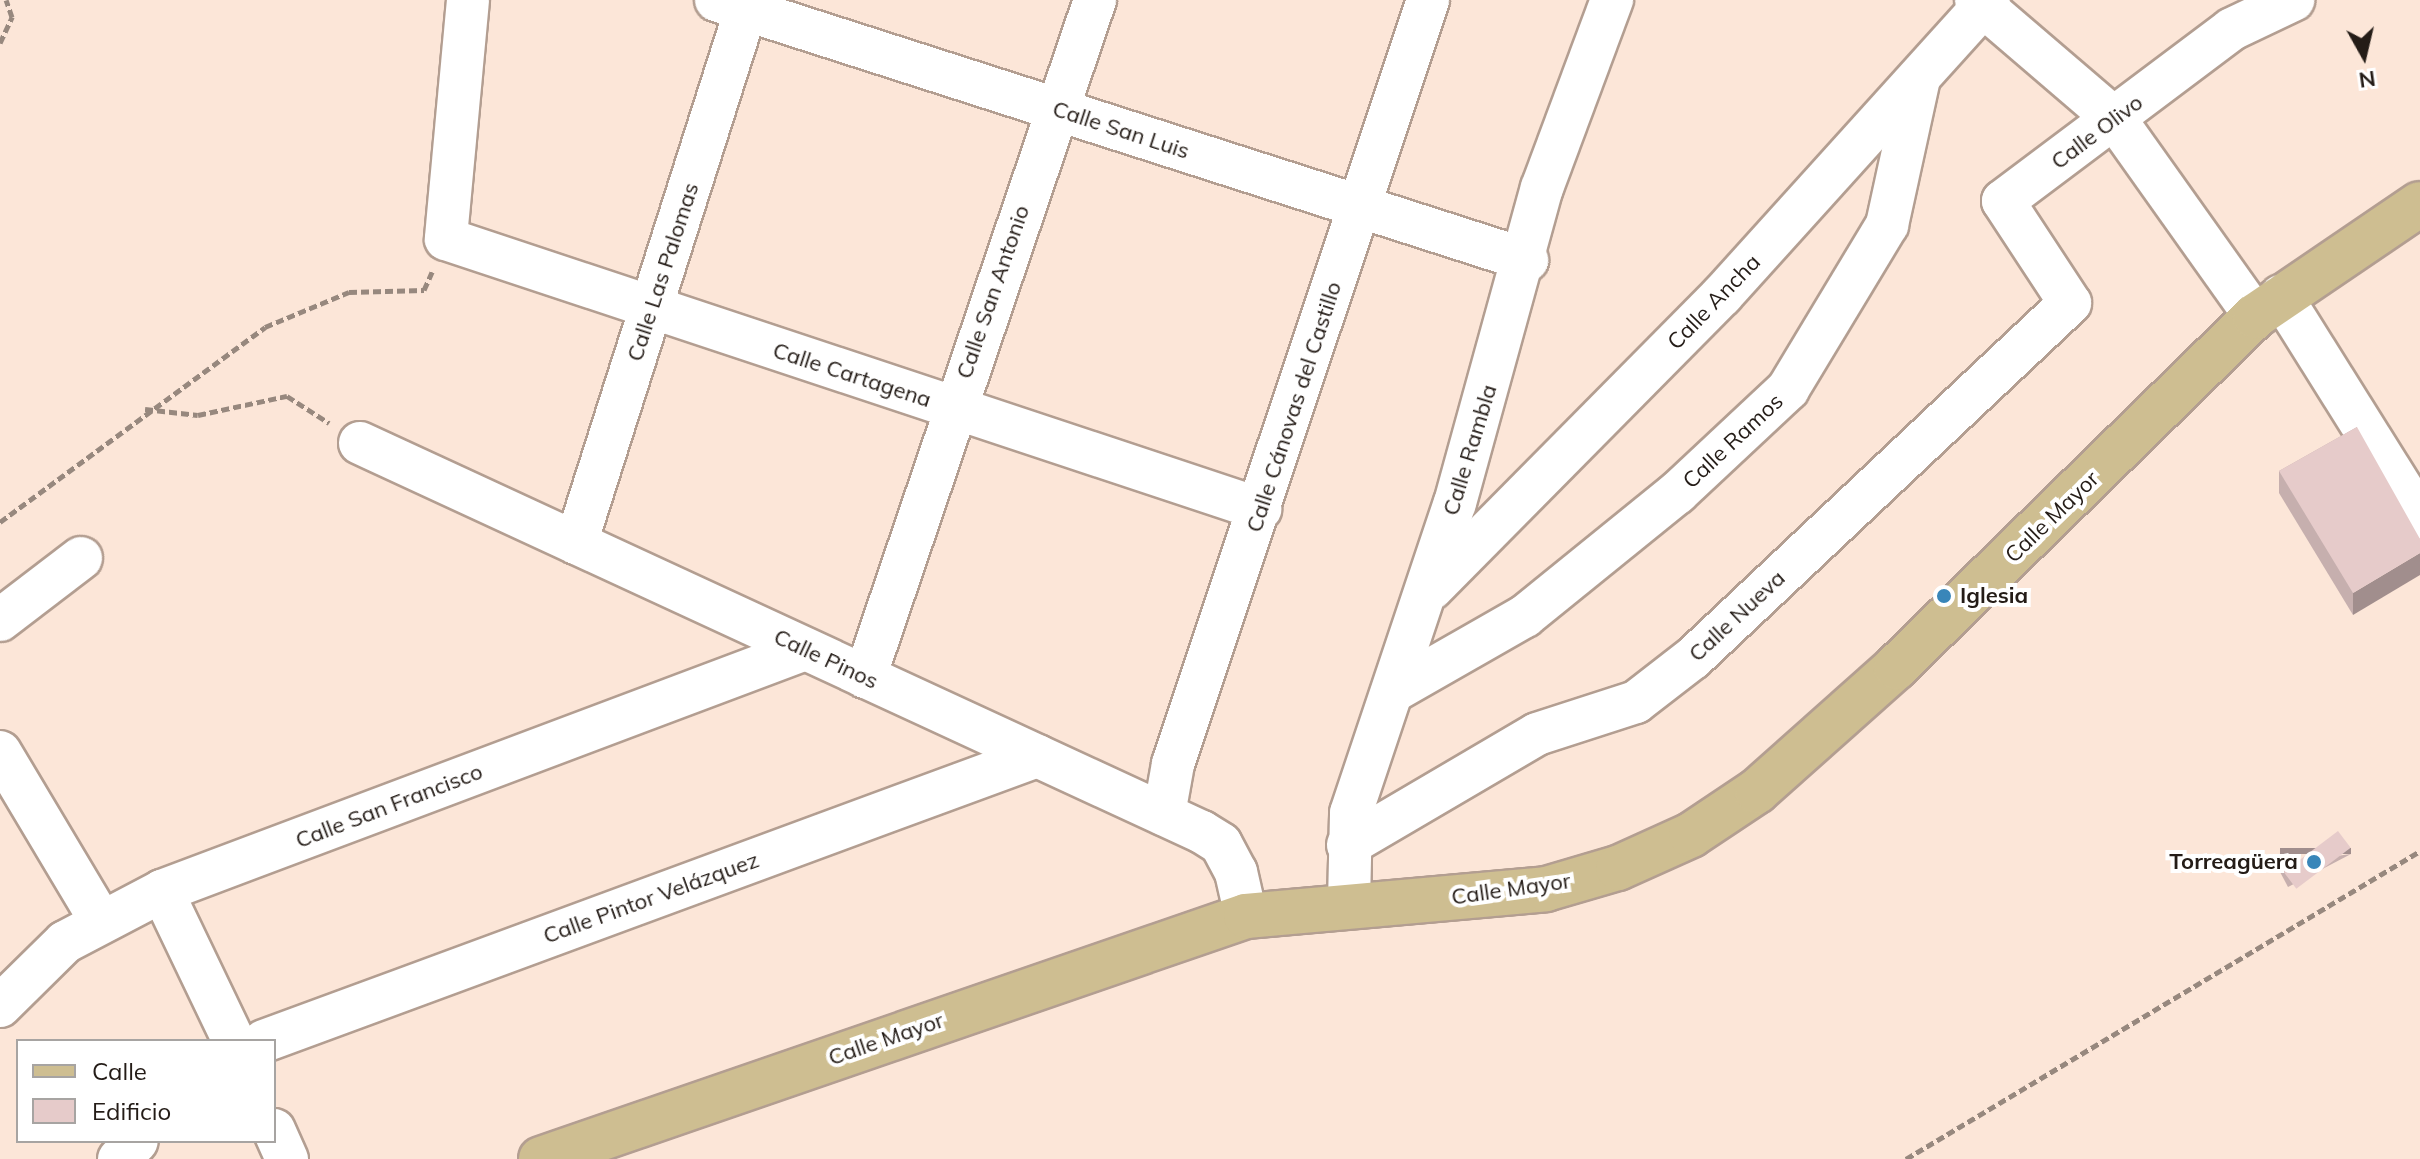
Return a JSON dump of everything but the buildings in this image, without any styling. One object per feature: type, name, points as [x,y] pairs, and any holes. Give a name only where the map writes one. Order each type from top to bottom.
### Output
[{"type":"main road","name":"Calle Mayor","points":[[541,1159],[1246,916],[1349,903],[1546,889],[1655,853],[1725,814],[1896,667],[2268,306],[2420,204]]},
{"type":"street","points":[[446,239],[468,0]]},
{"type":"street","name":"Calle San Antonio","points":[[865,677],[952,408],[1095,0]]},
{"type":"street","name":"Calle Cánovas del Castillo","points":[[1164,814],[1173,764],[1428,0]]},
{"type":"street","name":"Calle Rambla","points":[[1349,903],[1351,813],[1397,689],[1427,593],[1527,260],[1542,188],[1612,0]]},
{"type":"street","name":"Calle Olivo","points":[[2070,303],[2003,201],[2232,29],[2293,0]]},
{"type":"street","points":[[1984,2],[2115,119],[2268,306],[2420,518]]},
{"type":"street","name":"Calle Ancha","points":[[1427,593],[1722,295],[1984,2]]},
{"type":"street","name":"Calle San Luis","points":[[737,3],[1527,260]]},
{"type":"street","name":"Calle Las Palomas","points":[[576,543],[651,309],[737,3]]},
{"type":"street","name":"Calle Ramos","points":[[1397,689],[1525,616],[1677,493],[1788,389],[1887,225],[1911,87]]},
{"type":"street","name":"Calle Cartagena","points":[[446,239],[1260,509]]},
{"type":"street","name":"Calle Nueva","points":[[1348,845],[1537,734],[1636,702],[2070,303]]},
{"type":"street","name":"Calle Pinos","points":[[360,443],[1164,814],[1221,844],[1246,916]]},
{"type":"street","points":[[0,620],[81,558]]},
{"type":"street","name":"Calle San Francisco","points":[[0,1006],[65,942],[100,920],[162,891],[805,649]]},
{"type":"street","points":[[0,752],[100,920]]},
{"type":"street","name":"Calle Pintor Velázquez","points":[[269,1039],[1037,756]]},
{"type":"street","points":[[162,891],[233,1039]]},
{"type":"street","points":[[276,1134],[287,1159]]},
{"type":"street","points":[[119,1159],[135,1143]]},
{"type":"path","points":[[0,43],[12,17],[6,0]]},
{"type":"path","points":[[0,522],[145,409],[265,327],[349,292],[424,290],[446,239]]},
{"type":"path","points":[[145,409],[198,415],[287,396],[360,443]]},
{"type":"path","points":[[1906,1159],[2420,851]]},
{"type":"place","name":"Iglesia","points":[[1944,596]]},
{"type":"place","name":"Torreagüera","points":[[2314,862]]}]
